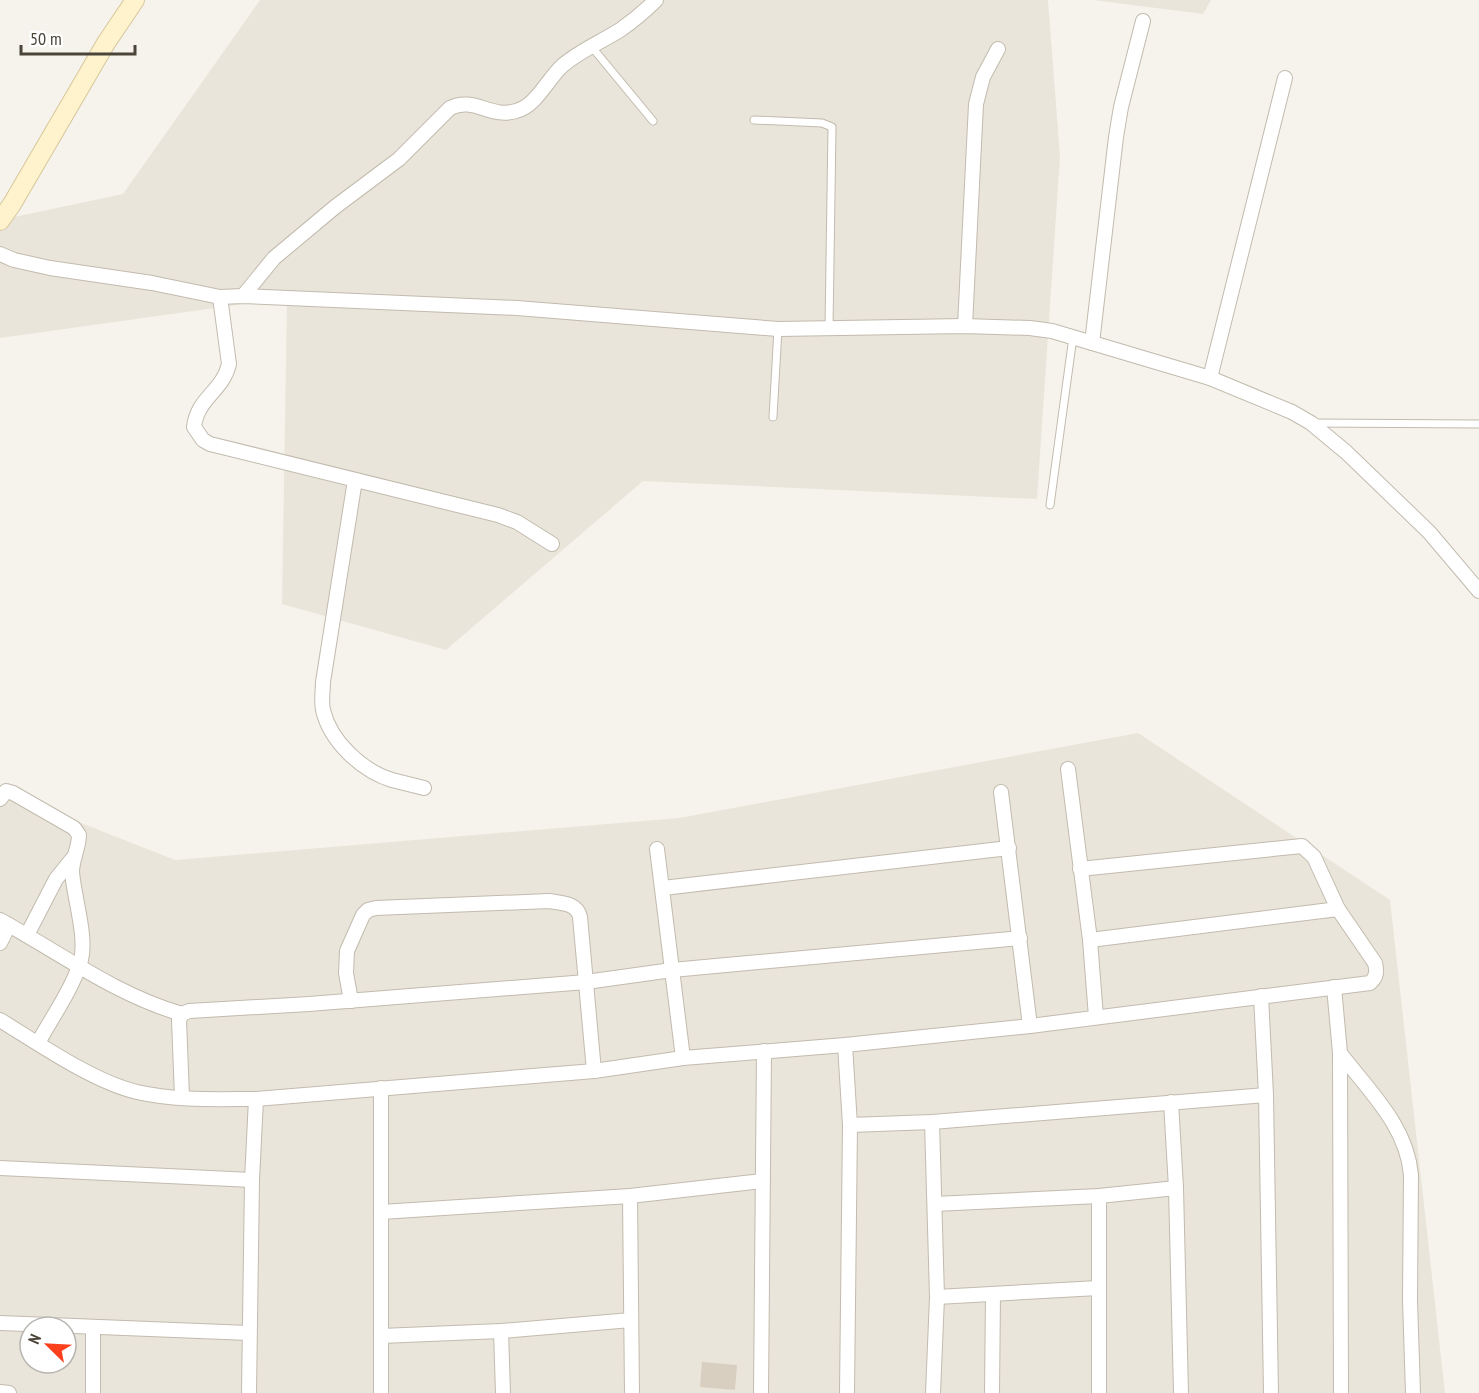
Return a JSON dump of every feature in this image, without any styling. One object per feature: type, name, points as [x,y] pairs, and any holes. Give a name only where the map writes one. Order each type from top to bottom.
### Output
[{"type":"main road","points":[[0,221],[106,43],[135,0]]},
{"type":"street","points":[[243,296],[274,258],[335,207],[399,159],[450,108],[467,103],[501,113],[523,109],[563,65],[622,28],[656,0]]},
{"type":"street","points":[[1092,343],[1116,137],[1121,107],[1143,21]]},
{"type":"street","points":[[965,326],[977,98],[983,77],[998,49]]},
{"type":"street","points":[[1210,378],[1285,78]]},
{"type":"street","points":[[0,254],[14,260],[50,268],[152,283],[220,297],[243,296],[517,308],[778,330],[965,326],[1030,328],[1073,337],[1210,378],[1284,408],[1311,423],[1346,452],[1429,532],[1479,591]]},
{"type":"street","points":[[220,297],[229,364],[222,381],[199,407],[194,427],[198,435],[210,444],[507,518],[552,544]]},
{"type":"street","points":[[355,480],[322,682],[323,709],[330,730],[361,764],[391,780],[424,788]]},
{"type":"street","points":[[1068,769],[1090,940],[1096,1017]]},
{"type":"street","points":[[0,800],[6,791],[13,793],[78,831],[79,841],[73,858],[57,879],[27,935]]},
{"type":"street","points":[[1001,792],[1030,1026]]},
{"type":"street","points":[[0,1020],[87,1071],[120,1086],[152,1095],[256,1099],[594,1071],[683,1058],[845,1045],[1030,1026],[1370,982],[1375,978],[1377,970],[1375,963],[1338,909],[1314,857],[1302,846],[1080,869]]},
{"type":"street","points":[[663,888],[1009,848]]},
{"type":"street","points":[[657,849],[683,1058]]},
{"type":"street","points":[[38,1043],[79,966],[82,945],[73,878],[73,858]]},
{"type":"street","points":[[351,1001],[346,973],[347,951],[363,915],[368,910],[549,901],[570,905],[579,912],[594,1071]]},
{"type":"street","points":[[1090,940],[1338,909]]},
{"type":"street","points":[[0,943],[5,923],[131,996],[182,1014],[189,1011],[351,1001],[586,982],[672,970],[1020,938]]},
{"type":"street","points":[[1334,987],[1340,1053],[1341,1393]]},
{"type":"street","points":[[1261,996],[1266,1095],[1271,1393]]},
{"type":"street","points":[[182,1014],[179,1020],[182,1097]]},
{"type":"street","points":[[845,1045],[850,1125],[847,1393]]},
{"type":"street","points":[[761,1393],[764,1051]]},
{"type":"street","points":[[1340,1053],[1397,1127],[1409,1158],[1413,1393]]},
{"type":"street","points":[[381,1088],[381,1393]]},
{"type":"street","points":[[850,1125],[932,1122],[1266,1095]]},
{"type":"street","points":[[249,1393],[252,1180],[256,1099]]},
{"type":"street","points":[[1171,1102],[1176,1188],[1181,1393]]},
{"type":"street","points":[[932,1122],[937,1296],[933,1393]]},
{"type":"street","points":[[0,1168],[252,1180]]},
{"type":"street","points":[[381,1212],[630,1196],[762,1181]]},
{"type":"street","points":[[935,1204],[1099,1196],[1176,1188]]},
{"type":"street","points":[[630,1196],[632,1393]]},
{"type":"street","points":[[1099,1196],[1099,1393]]},
{"type":"street","points":[[937,1296],[1098,1288]]},
{"type":"street","points":[[992,1393],[993,1294]]},
{"type":"street","points":[[381,1336],[501,1331],[631,1320]]},
{"type":"street","points":[[0,1323],[249,1333]]},
{"type":"street","points":[[93,1327],[93,1393]]},
{"type":"street","points":[[501,1331],[503,1393]]},
{"type":"street","points":[[0,1392],[9,1393]]},
{"type":"lane","points":[[591,46],[653,121]]},
{"type":"lane","points":[[754,120],[822,123],[832,127],[829,329]]},
{"type":"lane","points":[[773,417],[778,330]]},
{"type":"lane","points":[[1050,505],[1073,337]]},
{"type":"lane","points":[[1311,423],[1479,424]]},
{"type":"shaded area","points":[[260,0],[1048,0],[1060,157],[1037,499],[643,481],[446,650],[282,604],[287,298],[0,338],[0,220],[123,194]]},
{"type":"shaded area","points":[[1093,0],[1211,0],[1203,14]]},
{"type":"shaded area","points":[[1138,733],[1390,900],[1445,1393],[0,1393],[0,791],[175,860],[679,818]]},
{"type":"building","points":[[702,1362],[737,1365],[735,1390],[700,1387]]}]
